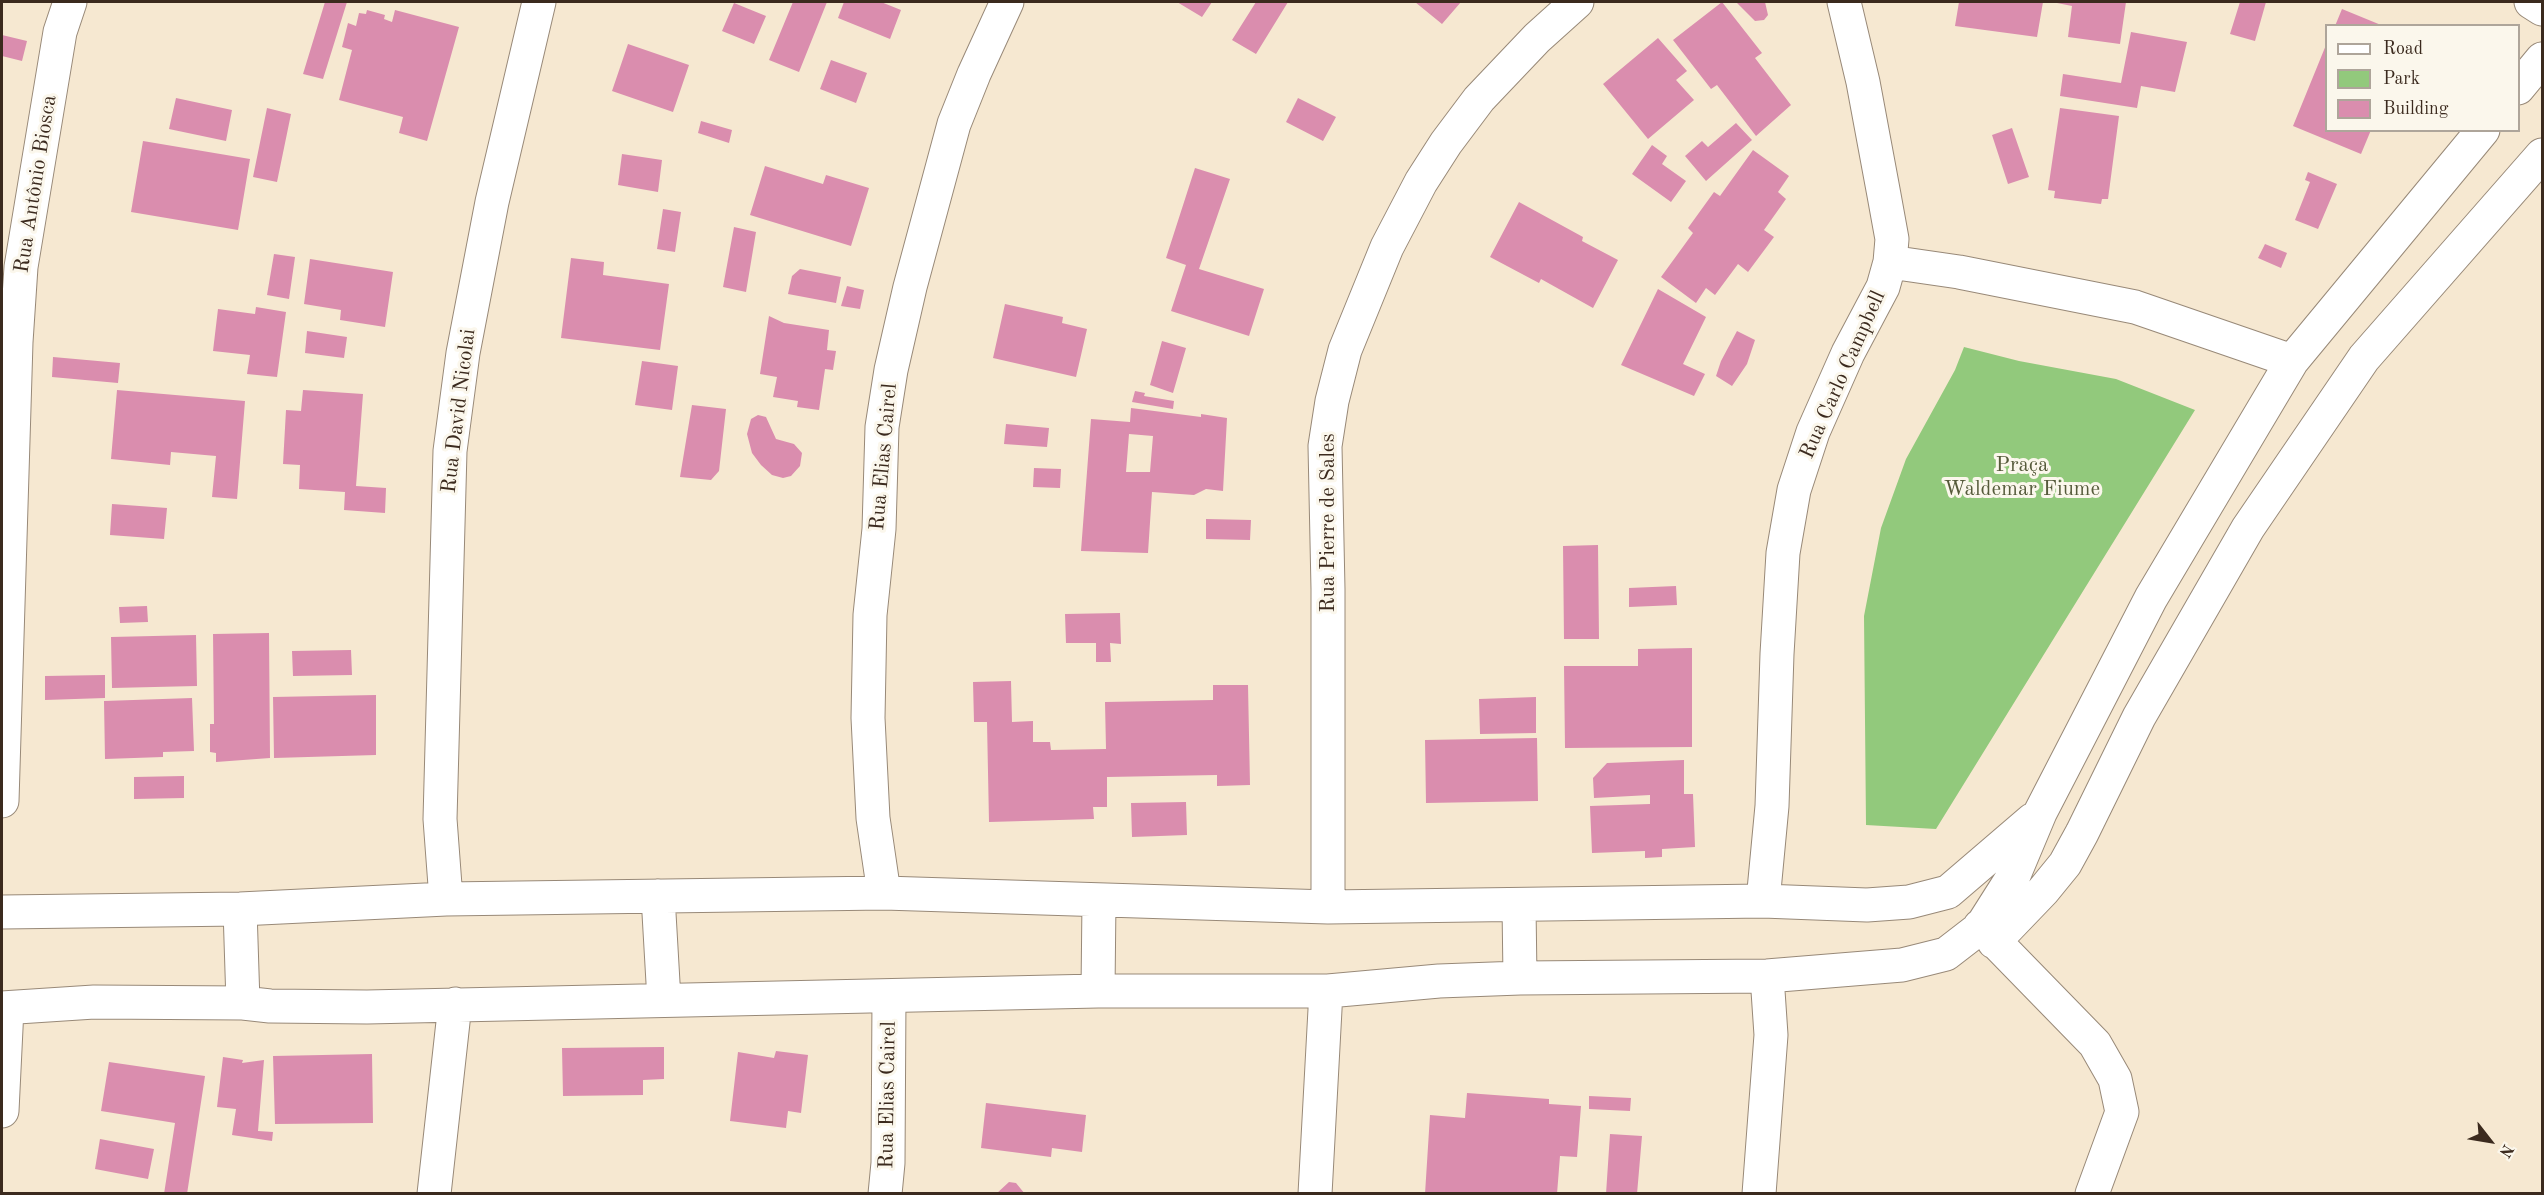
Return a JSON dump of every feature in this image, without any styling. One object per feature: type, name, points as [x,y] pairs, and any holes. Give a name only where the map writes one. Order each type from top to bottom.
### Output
[{"type":"street","name":"Rua Antônio Biosca","points":[[2,801],[16,342],[21,267],[60,32],[70,2]]},
{"type":"street","name":"Rua David Nicolai","points":[[446,899],[440,819],[450,451],[463,353],[492,202],[539,2]]},
{"type":"street","name":"Rua Elias Cairel","points":[[884,893],[873,818],[868,718],[870,615],[879,529],[882,428],[891,370],[910,287],[954,124],[1007,2]]},
{"type":"street","name":"Rua Pierre de Sales","points":[[1328,907],[1328,589],[1325,446],[1332,401],[1345,350],[1387,247],[1421,182],[1446,143],[1479,99],[1537,38],[1577,2]]},
{"type":"street","name":"Rua Carlo Campbell","points":[[1763,901],[1773,806],[1777,654],[1783,553],[1794,490],[1813,432],[1848,353],[1883,287],[1890,262],[1892,239],[1863,82],[1844,2]]},
{"type":"street","points":[[2531,2],[2542,9]]},
{"type":"street","points":[[2520,86],[2542,59]]},
{"type":"street","points":[[1987,934],[2040,813],[2151,598],[2292,361],[2481,132]]},
{"type":"street","points":[[2,1111],[4,1008],[94,1002],[356,1006],[1098,991],[1326,991],[1439,981],[1520,978],[1767,976],[1902,965],[1946,954],[1987,934],[2043,891],[2065,864],[2139,717],[2248,528],[2364,358],[2542,154]]},
{"type":"street","points":[[1890,262],[1959,272],[2135,307],[2292,361]]},
{"type":"street","points":[[2,912],[240,909],[446,899],[884,893],[1328,907],[1763,901],[1867,905],[1909,902],[1948,892],[2040,813]]},
{"type":"street","points":[[1948,892],[1987,934],[2066,1011],[2095,1044],[2115,1079],[2122,1112],[2092,1194]]},
{"type":"street","points":[[658,896],[664,1000]]},
{"type":"street","points":[[1098,991],[1099,900]]},
{"type":"street","points":[[1519,906],[1520,978]]},
{"type":"street","points":[[240,909],[243,1003]]},
{"type":"street","points":[[1760,1194],[1771,1046],[1767,976]]},
{"type":"street","points":[[1315,1194],[1326,991]]},
{"type":"street","name":"Rua Elias Cairel","points":[[885,1194],[888,1162],[889,997]]},
{"type":"street","points":[[434,1194],[455,1004]]},
{"type":"green space","name":"Praça Waldemar Fiume","points":[[1964,347],[2019,361],[2116,379],[2195,410],[1936,829],[1866,825],[1864,616],[1881,528],[1906,459],[1955,370]]},
{"type":"building","points":[[325,2],[347,2],[323,79],[303,74]]},
{"type":"building","points":[[793,2],[827,2],[799,72],[769,60]]},
{"type":"building","points":[[844,2],[881,2],[901,10],[890,39],[838,18]]},
{"type":"building","points":[[1177,2],[1212,2],[1202,17]]},
{"type":"building","points":[[1256,2],[1288,2],[1256,54],[1232,40]]},
{"type":"building","points":[[1415,2],[1461,2],[1442,24]]},
{"type":"building","points":[[1722,2],[1762,53],[1755,58],[1791,105],[1756,136],[1717,85],[1711,89],[1673,40]]},
{"type":"building","points":[[1736,2],[1765,2],[1768,15],[1764,20],[1755,21]]},
{"type":"building","points":[[1959,2],[2043,2],[2037,37],[1955,26]]},
{"type":"building","points":[[2052,2],[2126,2],[2120,44],[2068,37],[2072,6]]},
{"type":"building","points":[[2240,2],[2266,2],[2255,41],[2230,34]]},
{"type":"building","points":[[734,3],[766,16],[754,44],[722,31]]},
{"type":"building","points":[[2342,9],[2379,24],[2336,24]]},
{"type":"building","points":[[367,10],[385,15],[384,19],[392,22],[395,10],[459,27],[427,141],[399,133],[403,117],[339,100],[352,50],[342,47],[348,23],[356,26],[359,13],[366,14]]},
{"type":"building","points":[[2131,32],[2187,42],[2175,92],[2141,86],[2137,108],[2060,96],[2063,74],[2121,83]]},
{"type":"building","points":[[2,35],[27,41],[22,61],[2,56]]},
{"type":"building","points":[[1658,38],[1687,71],[1676,80],[1694,100],[1648,139],[1603,84]]},
{"type":"building","points":[[628,44],[689,65],[673,112],[612,91]]},
{"type":"building","points":[[2325,47],[2325,132],[2370,132],[2361,154],[2293,126]]},
{"type":"building","points":[[831,60],[867,73],[856,103],[820,89]]},
{"type":"building","points":[[176,98],[232,110],[226,141],[169,129]]},
{"type":"building","points":[[1298,98],[1336,117],[1323,141],[1286,122]]},
{"type":"building","points":[[267,108],[291,114],[277,182],[253,177]]},
{"type":"building","points":[[2060,108],[2119,116],[2108,199],[2102,199],[2101,204],[2054,198],[2055,191],[2048,190]]},
{"type":"building","points":[[701,121],[732,130],[729,143],[698,133]]},
{"type":"building","points":[[1736,123],[1752,140],[1706,181],[1685,156],[1702,141],[1708,147]]},
{"type":"building","points":[[2012,128],[2029,177],[2008,184],[1992,135]]},
{"type":"building","points":[[143,141],[250,159],[238,230],[131,212]]},
{"type":"building","points":[[1652,145],[1667,156],[1662,164],[1686,181],[1671,202],[1632,174]]},
{"type":"building","points":[[1753,150],[1789,176],[1778,192],[1786,199],[1764,230],[1774,237],[1748,272],[1738,264],[1715,295],[1706,288],[1696,303],[1661,277],[1693,233],[1688,228],[1714,192],[1720,196]]},
{"type":"building","points":[[622,154],[662,160],[658,192],[618,185]]},
{"type":"building","points":[[765,166],[823,184],[826,175],[869,188],[851,246],[750,215]]},
{"type":"building","points":[[1195,168],[1230,179],[1199,269],[1264,289],[1249,336],[1171,311],[1186,265],[1166,258]]},
{"type":"building","points":[[2308,172],[2337,184],[2318,229],[2295,220],[2310,182],[2305,180]]},
{"type":"building","points":[[1519,202],[1583,237],[1582,241],[1618,260],[1593,308],[1541,279],[1539,283],[1490,257]]},
{"type":"building","points":[[663,209],[681,212],[675,252],[657,249]]},
{"type":"building","points":[[734,227],[756,232],[746,292],[723,287]]},
{"type":"building","points":[[2265,244],[2287,253],[2281,268],[2258,258]]},
{"type":"building","points":[[274,254],[295,257],[289,299],[267,295]]},
{"type":"building","points":[[571,258],[604,262],[603,275],[669,284],[660,350],[561,338]]},
{"type":"building","points":[[310,259],[393,272],[385,327],[340,320],[341,310],[304,304]]},
{"type":"building","points":[[800,269],[841,277],[836,303],[788,294],[792,276]]},
{"type":"building","points":[[847,286],[864,290],[860,309],[841,306]]},
{"type":"building","points":[[1658,289],[1706,317],[1683,364],[1705,374],[1694,396],[1621,365]]},
{"type":"building","points":[[1005,304],[1063,317],[1062,323],[1087,329],[1076,377],[993,358]]},
{"type":"building","points":[[256,307],[286,312],[277,377],[247,374],[250,355],[213,351],[218,309],[255,314]]},
{"type":"building","points":[[769,316],[784,323],[829,330],[827,350],[836,351],[833,370],[825,369],[819,410],[797,407],[798,401],[773,397],[777,377],[760,374]]},
{"type":"building","points":[[307,331],[347,337],[344,358],[305,353]]},
{"type":"building","points":[[1737,331],[1755,340],[1747,364],[1732,386],[1716,376],[1721,361]]},
{"type":"building","points":[[1162,341],[1186,348],[1173,393],[1150,385]]},
{"type":"building","points":[[53,357],[120,363],[118,383],[52,377]]},
{"type":"building","points":[[642,361],[678,366],[672,410],[635,405]]},
{"type":"building","points":[[117,390],[245,401],[237,499],[212,497],[216,456],[171,452],[170,465],[111,459]]},
{"type":"building","points":[[303,390],[363,394],[356,486],[386,488],[385,513],[344,510],[345,492],[299,489],[300,465],[283,464],[286,410],[301,411]]},
{"type":"building","points":[[1135,391],[1145,393],[1144,396],[1174,401],[1173,409],[1132,402]]},
{"type":"building","points":[[692,405],[726,409],[719,471],[711,480],[680,477]]},
{"type":"building","points":[[1131,408],[1227,418],[1223,491],[1206,489],[1194,495],[1152,492],[1148,553],[1081,551],[1091,419],[1130,422]],"holes":[[[1129,434],[1153,436],[1150,472],[1126,472]]]},
{"type":"building","points":[[758,415],[766,417],[776,439],[794,444],[802,453],[800,466],[791,476],[783,478],[772,475],[752,453],[747,434],[751,419]]},
{"type":"building","points":[[1006,424],[1049,428],[1047,447],[1004,444]]},
{"type":"building","points":[[1034,468],[1061,469],[1060,488],[1033,487]]},
{"type":"building","points":[[112,504],[167,508],[164,539],[110,535]]},
{"type":"building","points":[[1206,519],[1251,520],[1250,540],[1206,539]]},
{"type":"building","points":[[1598,545],[1599,639],[1564,639],[1563,546]]},
{"type":"building","points":[[1676,586],[1677,605],[1629,607],[1629,588]]},
{"type":"building","points":[[147,606],[148,622],[120,623],[119,607]]},
{"type":"building","points":[[1120,613],[1121,644],[1110,643],[1111,662],[1096,662],[1096,643],[1066,643],[1065,614]]},
{"type":"building","points":[[269,633],[270,758],[216,762],[216,753],[210,752],[210,724],[214,724],[213,634]]},
{"type":"building","points":[[196,635],[197,686],[112,688],[111,637]]},
{"type":"building","points":[[1692,648],[1692,747],[1565,748],[1564,666],[1638,666],[1638,649]]},
{"type":"building","points":[[351,650],[352,675],[293,676],[292,651]]},
{"type":"building","points":[[105,675],[105,698],[45,700],[45,676]]},
{"type":"building","points":[[1011,681],[1012,722],[1033,721],[1033,742],[1050,742],[1051,750],[1106,749],[1105,702],[1213,700],[1213,685],[1248,685],[1250,785],[1217,786],[1217,775],[1107,777],[1107,807],[1093,807],[1094,819],[989,822],[987,722],[974,722],[973,682]]},
{"type":"building","points":[[376,695],[376,755],[274,758],[273,697]]},
{"type":"building","points":[[1536,697],[1536,733],[1480,734],[1479,699]]},
{"type":"building","points":[[192,698],[194,751],[163,752],[163,757],[105,759],[104,701]]},
{"type":"building","points":[[1537,738],[1538,801],[1426,803],[1425,740]]},
{"type":"building","points":[[1684,760],[1684,794],[1693,794],[1695,847],[1662,849],[1662,857],[1645,858],[1645,851],[1592,853],[1590,806],[1650,804],[1650,795],[1594,798],[1593,778],[1607,763]]},
{"type":"building","points":[[184,776],[184,798],[134,799],[134,777]]},
{"type":"building","points":[[1186,802],[1187,835],[1132,837],[1131,803]]},
{"type":"building","points":[[664,1047],[664,1079],[643,1080],[643,1095],[563,1096],[562,1048]]},
{"type":"building","points":[[776,1051],[808,1055],[801,1113],[788,1111],[786,1128],[730,1121],[738,1052],[774,1058]]},
{"type":"building","points":[[372,1054],[373,1123],[275,1124],[273,1056]]},
{"type":"building","points":[[223,1057],[243,1060],[242,1063],[264,1060],[258,1131],[273,1132],[272,1141],[232,1135],[236,1109],[217,1107]]},
{"type":"building","points":[[109,1062],[205,1076],[187,1194],[164,1194],[175,1123],[101,1111]]},
{"type":"building","points":[[1467,1093],[1549,1099],[1549,1104],[1581,1106],[1577,1157],[1560,1156],[1557,1194],[1425,1194],[1430,1115],[1465,1118]]},
{"type":"building","points":[[1589,1096],[1631,1098],[1630,1111],[1589,1109]]},
{"type":"building","points":[[986,1103],[1086,1115],[1082,1152],[1052,1148],[1051,1157],[981,1148]]},
{"type":"building","points":[[1610,1134],[1642,1136],[1637,1194],[1606,1194]]},
{"type":"building","points":[[100,1139],[154,1149],[148,1179],[95,1169]]},
{"type":"building","points":[[1009,1182],[1016,1183],[1025,1194],[996,1194]]}]
